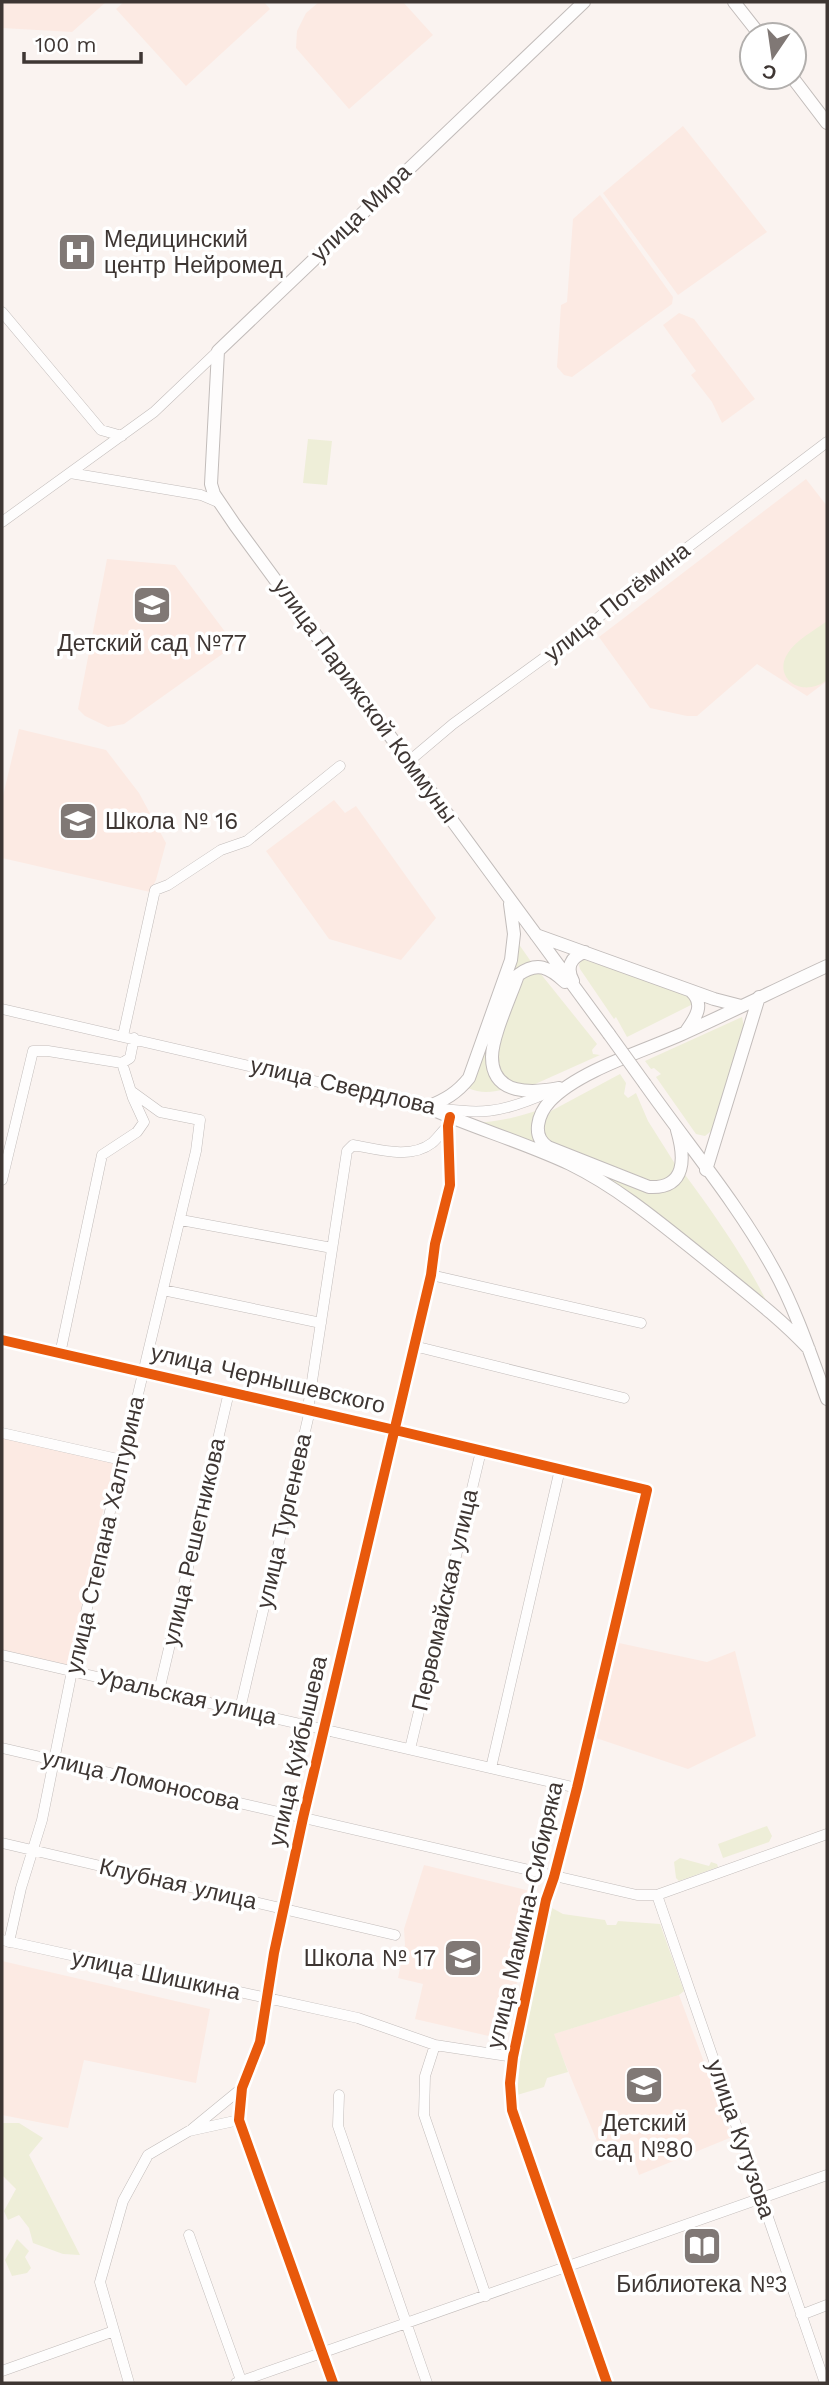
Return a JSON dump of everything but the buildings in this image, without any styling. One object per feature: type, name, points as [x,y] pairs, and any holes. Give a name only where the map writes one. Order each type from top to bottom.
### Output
[{"type":"main road","name":"улица Мира","points":[[218,351],[584,2]]},
{"type":"main road","points":[[734,2],[749,21]]},
{"type":"main road","points":[[803,91],[827,123]]},
{"type":"main road","name":"улица Парижской Коммуны","points":[[218,351],[211,462],[214,494],[580,995]]},
{"type":"main road","points":[[427,1107],[444,1101],[469,1078],[511,960],[514,934],[509,898]]},
{"type":"main road","points":[[535,934],[714,999],[741,1006]]},
{"type":"main road","points":[[585,952],[577,955],[569,966],[580,995],[755,1238],[769,1261],[809,1349],[827,1399]]},
{"type":"main road","name":"улица Свердлова","points":[[584,1077],[827,966]]},
{"type":"main road","points":[[559,1087],[533,1092],[508,1086],[500,1080],[493,1064],[494,1045],[518,975],[528,967],[542,967],[551,971],[580,995]]},
{"type":"main road","points":[[684,1033],[695,1018],[699,1004],[695,994],[685,987]]},
{"type":"main road","points":[[706,1171],[759,997]]},
{"type":"main road","points":[[584,1077],[548,1103],[537,1126],[542,1143],[649,1187],[660,1187],[671,1183],[682,1168],[683,1149],[677,1130]]},
{"type":"main road","points":[[427,1107],[449,1122],[514,1139],[572,1165],[610,1187],[645,1211],[769,1311],[809,1349]]},
{"type":"street","points":[[2,312],[101,430],[122,436]]},
{"type":"street","name":"улица Мира","points":[[2,522],[160,406],[218,351]]},
{"type":"street","points":[[100,451],[101,430]]},
{"type":"street","name":"улица Потёмина","points":[[408,762],[453,724],[588,626],[827,442]]},
{"type":"street","points":[[69,473],[201,495],[220,503]]},
{"type":"street","points":[[123,1036],[155,891],[221,850],[247,841],[340,766]]},
{"type":"street","name":"улица Свердлова","points":[[2,1009],[427,1107],[472,1112],[499,1111],[516,1107],[584,1077]]},
{"type":"street","points":[[2,1180],[33,1051],[122,1063],[130,1058],[134,1038]]},
{"type":"street","points":[[60,1354],[102,1155],[137,1132],[144,1122],[122,1063]]},
{"type":"street","name":"улица Степана Халтурина","points":[[6,1941],[42,1820],[72,1671],[196,1151],[200,1120],[160,1112],[131,1091]]},
{"type":"street","name":"улица Тургенева","points":[[240,1709],[310,1410],[309,1401],[346,1155],[353,1145],[397,1152],[422,1149],[433,1142],[449,1122]]},
{"type":"street","name":"улица Куйбышева","points":[[333,2383],[239,2120],[242,2088],[260,2042],[265,1997],[303,1818],[450,1185],[449,1122]]},
{"type":"street","points":[[181,1220],[332,1248]]},
{"type":"street","points":[[431,1275],[641,1323]]},
{"type":"street","points":[[163,1290],[321,1323]]},
{"type":"street","name":"улица Чернышевского","points":[[2,1340],[647,1490]]},
{"type":"street","points":[[414,1346],[624,1398]]},
{"type":"street","name":"улица Решетникова","points":[[159,1691],[229,1392]]},
{"type":"street","points":[[2,1433],[122,1460]]},
{"type":"street","name":"Первомайская улица","points":[[410,1749],[481,1451]]},
{"type":"street","points":[[491,1768],[559,1469]]},
{"type":"street","name":"улица Мамина-Сибиряка","points":[[607,2383],[512,2110],[510,2083],[546,1900],[577,1788],[647,1490]]},
{"type":"street","name":"Уральская улица","points":[[2,1655],[577,1788]]},
{"type":"street","name":"улица Ломоносова","points":[[2,1748],[637,1895],[657,1895],[827,1834]]},
{"type":"street","name":"Клубная улица","points":[[2,1843],[394,1935]]},
{"type":"street","name":"улица Кутузова","points":[[657,1895],[825,2383]]},
{"type":"street","name":"улица Шишкина","points":[[6,1941],[358,2018],[435,2045],[513,2057]]},
{"type":"street","points":[[435,2045],[425,2076],[424,2115],[486,2296]]},
{"type":"street","points":[[129,2383],[100,2282],[123,2201],[148,2155],[189,2131],[242,2088]]},
{"type":"street","points":[[340,2095],[338,2126],[427,2383]]},
{"type":"street","points":[[189,2131],[239,2120]]},
{"type":"street","points":[[189,2235],[240,2383],[827,2175]]},
{"type":"street","points":[[801,2315],[827,2305]]},
{"type":"street","points":[[2,2371],[114,2331]]},
{"type":"shaded area","points":[[2,2],[106,2],[72,32],[2,28]]},
{"type":"shaded area","points":[[124,2],[264,2],[270,9],[186,86],[116,9]]},
{"type":"shaded area","points":[[319,2],[403,2],[433,35],[349,109],[296,48],[297,31],[306,13]]},
{"type":"shaded area","points":[[683,126],[767,232],[678,295],[603,193]]},
{"type":"shaded area","points":[[600,195],[673,297],[672,304],[572,377],[564,375],[557,367],[561,305],[567,302],[573,219]]},
{"type":"shaded area","points":[[679,313],[694,319],[755,399],[722,423],[712,402],[691,375],[696,371],[663,325]]},
{"type":"shaded area","points":[[806,479],[827,506],[827,681],[807,696],[757,664],[697,716],[650,708],[599,637]]},
{"type":"shaded area","name":"Детский сад №77","points":[[107,559],[175,565],[235,645],[124,724],[108,727],[85,716],[78,709]]},
{"type":"shaded area","name":"Школа № 16","points":[[19,729],[106,750],[139,793],[166,843],[150,892],[2,858],[2,800]]},
{"type":"shaded area","points":[[334,800],[345,813],[356,806],[436,918],[401,960],[329,939],[266,851]]},
{"type":"shaded area","points":[[2,1435],[114,1462],[68,1666],[2,1652]]},
{"type":"shaded area","points":[[619,1643],[707,1662],[735,1651],[756,1736],[688,1769],[596,1738]]},
{"type":"shaded area","name":"Школа № 17","points":[[424,1865],[534,1892],[506,2040],[415,2019],[423,1984],[398,1978],[405,1945],[404,1929]]},
{"type":"shaded area","points":[[2,1961],[210,2009],[196,2083],[84,2060],[68,2128],[2,2115]]},
{"type":"shaded area","name":"Детский сад №80","points":[[679,1995],[732,2137],[639,2175],[630,2148],[603,2156],[553,2034]]},
{"type":"green space","points":[[308,439],[332,441],[327,485],[303,483]]},
{"type":"green space","points":[[827,621],[827,680],[817,686],[807,687],[791,683],[784,670],[788,653]]},
{"type":"green space","points":[[518,943],[532,963],[523,967],[490,1045],[507,1089],[487,1092],[473,1090],[468,1088]]},
{"type":"green space","points":[[582,959],[682,992],[691,996],[693,1004],[627,1037],[616,1017],[614,1019],[580,969]]},
{"type":"green space","points":[[532,972],[540,973],[597,1044],[592,1050],[593,1054],[600,1055],[533,1085],[513,1086],[506,1081],[497,1066],[497,1048],[521,980]]},
{"type":"green space","points":[[742,1017],[744,1027],[715,1128],[705,1136],[696,1134],[656,1077],[661,1074],[654,1068],[651,1069],[645,1061]]},
{"type":"green space","points":[[620,1074],[626,1083],[624,1094],[628,1098],[636,1093],[648,1121],[677,1167],[670,1180],[651,1185],[545,1144],[542,1124],[551,1111]]},
{"type":"green space","points":[[541,1109],[538,1146],[471,1123],[506,1119]]},
{"type":"green space","points":[[562,1156],[652,1190],[683,1172],[729,1237],[769,1306]]},
{"type":"green space","points":[[767,1826],[772,1836],[769,1842],[723,1858],[718,1844]]},
{"type":"green space","points":[[680,1858],[709,1866],[711,1862],[718,1867],[679,1881],[676,1878],[674,1862]]},
{"type":"green space","points":[[552,1908],[563,1914],[605,1920],[607,1925],[616,1925],[618,1921],[660,1924],[684,1991],[679,1995],[554,2034],[568,2072],[547,2078],[544,2087],[517,2095],[520,2062],[542,1945]]},
{"type":"green space","points":[[2,2123],[19,2123],[43,2138],[29,2155],[80,2255],[63,2254],[33,2243],[29,2228],[19,2215],[8,2220],[4,2211],[16,2189],[2,2175]]},
{"type":"green space","points":[[17,2239],[29,2251],[25,2257],[31,2268],[27,2273],[12,2276],[5,2260]]},
{"type":"cycle path","points":[[333,2383],[239,2120],[242,2088],[260,2042],[274,1953],[303,1818],[450,1185],[450,1117]]},
{"type":"cycle path","points":[[2,1340],[647,1490],[577,1788],[546,1900],[510,2083],[512,2110],[607,2383]]},
{"type":"place","name":"Медицинский центр Нейромед","points":[[77,252]]},
{"type":"place","name":"Детский сад №77","points":[[152,605]]},
{"type":"place","name":"Школа № 16","points":[[78,821]]},
{"type":"place","name":"Школа № 17","points":[[463,1958]]},
{"type":"place","name":"Детский сад №80","points":[[644,2085]]},
{"type":"place","name":"Библиотека №3","points":[[702,2246]]}]
